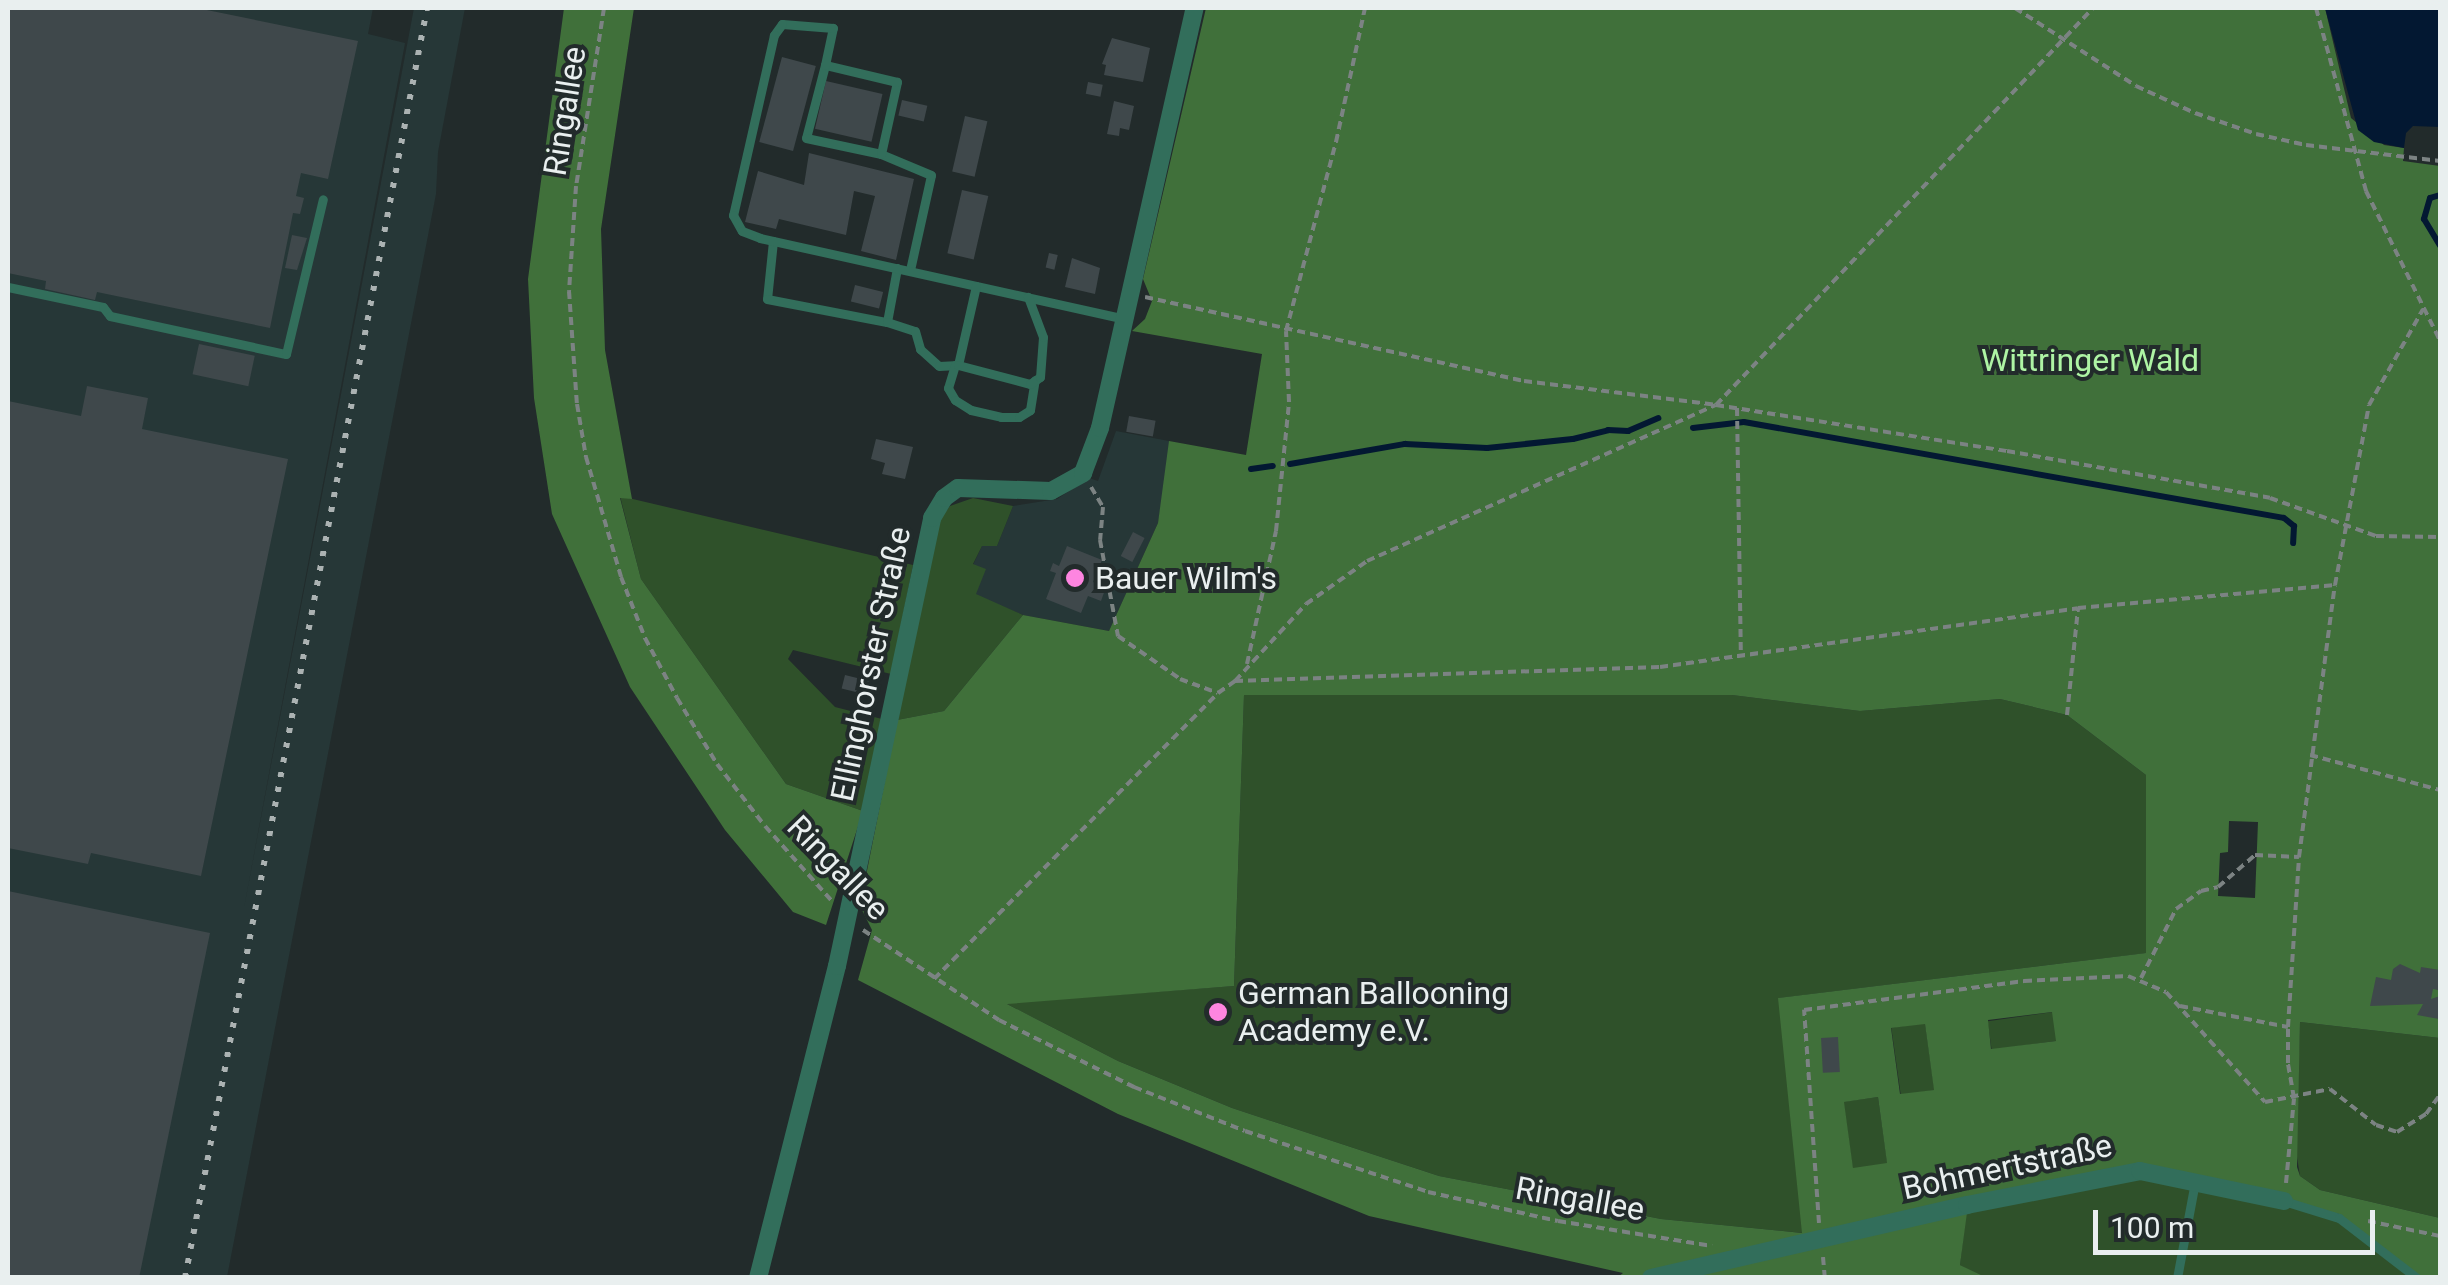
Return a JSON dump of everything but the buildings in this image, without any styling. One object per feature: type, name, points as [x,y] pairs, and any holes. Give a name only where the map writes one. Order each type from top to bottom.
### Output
[{"type":"street","points":[[1083,473],[1100,428],[1195,8]]},
{"type":"street","name":"Ellinghorster Straße","points":[[758,1278],[848,919],[932,518],[944,498],[958,488],[1050,491],[1083,473]]},
{"type":"street","name":"Bohmertstraße","points":[[1651,1278],[1820,1237],[2140,1171],[2284,1201]]},
{"type":"lane","points":[[910,270],[931,174],[882,154],[806,138],[833,28],[782,24],[774,35],[733,215],[742,230],[773,241],[1124,319]]},
{"type":"lane","points":[[825,66],[897,82],[882,154]]},
{"type":"lane","points":[[8,287],[103,307],[110,316],[286,354],[323,199]]},
{"type":"lane","points":[[773,241],[767,300],[887,322],[915,331],[920,350],[939,366],[957,365],[1030,384],[1040,377],[1044,337],[1028,297]]},
{"type":"lane","points":[[887,322],[898,268]]},
{"type":"lane","points":[[976,286],[948,388],[970,410],[1020,417],[1030,410],[1035,380]]},
{"type":"lane","points":[[2176,1278],[2196,1182]]},
{"type":"lane","name":"Bohmertstraße","points":[[2284,1201],[2338,1218],[2416,1278]]},
{"type":"path","name":"Ringallee","points":[[604,8],[576,186],[569,291],[577,404],[601,512],[644,638],[676,698],[717,764],[765,826],[848,919],[999,1020],[1134,1087],[1358,1171],[1505,1210],[1700,1241],[1740,1256]]},
{"type":"path","points":[[1247,664],[1276,531],[1289,402],[1286,331],[1336,142],[1365,8]]},
{"type":"path","points":[[2016,8],[2136,86],[2196,113],[2256,134],[2354,152],[2440,161]]},
{"type":"path","points":[[934,979],[1218,693],[1235,681],[1306,604],[1367,562],[1716,405],[2094,8]]},
{"type":"path","points":[[2316,8],[2366,191],[2440,341]]},
{"type":"path","points":[[1130,293],[1286,331],[1524,381],[1737,408],[2270,498],[2376,536],[2440,537]]},
{"type":"path","points":[[2284,1201],[2294,1098],[2288,1027],[2299,858],[2335,585],[2368,405],[2423,310]]},
{"type":"path","points":[[1737,408],[1741,655]]},
{"type":"path","points":[[1083,473],[1103,507],[1100,540],[1118,636],[1180,679],[1218,693]]},
{"type":"path","points":[[1235,681],[1660,666],[2078,608],[2335,585]]},
{"type":"path","points":[[2067,715],[2078,608]]},
{"type":"path","points":[[2310,755],[2440,790]]},
{"type":"path","points":[[2141,978],[2176,909],[2201,891],[2218,887],[2255,854],[2299,858]]},
{"type":"path","points":[[1820,1237],[1804,1010],[2024,981],[2112,975],[2141,978],[2180,1006],[2265,1102],[2323,1090],[2338,1092],[2366,1118],[2397,1132],[2426,1114],[2440,1095]]},
{"type":"path","points":[[2180,1006],[2288,1027]]},
{"type":"path","points":[[2338,1218],[2440,1236]]},
{"type":"shaded area","points":[[8,8],[373,8],[368,34],[405,43],[243,913],[414,8],[465,8],[438,152],[436,194],[227,1277],[8,1277]]},
{"type":"shaded area","points":[[1116,431],[1169,441],[1169,457],[1158,523],[1109,631],[1023,615],[975,595],[973,565],[982,546],[997,546],[1013,506],[1057,499],[1089,478],[1098,481]]},
{"type":"green space","points":[[564,8],[634,8],[601,229],[605,350],[632,499],[620,498],[641,579],[786,784],[863,811],[826,925],[793,912],[725,830],[630,687],[552,514],[534,398],[528,279]]},
{"type":"green space","name":"Wittringer Wald","points":[[1206,8],[2325,8],[2351,118],[2384,145],[2404,148],[2403,161],[2440,166],[2440,1038],[2300,1022],[2297,1167],[2300,1176],[2320,1190],[2440,1218],[2440,1277],[2417,1277],[2339,1214],[2140,1171],[1968,1205],[1960,1265],[1985,1277],[1618,1277],[1623,1273],[1369,1216],[1118,1114],[858,980],[872,930],[860,906],[897,720],[944,711],[1023,615],[1109,631],[1158,523],[1169,441],[1246,455],[1262,354],[1132,331],[1145,319],[1152,301],[1143,279]],"holes":[[[1244,695],[1732,695],[1860,711],[2000,699],[2067,715],[2146,775],[2146,953],[1778,998],[1802,1233],[1661,1219],[1439,1176],[1232,1108],[1118,1061],[1007,1004],[1234,986]],[[2229,821],[2258,822],[2255,898],[2218,896],[2220,853],[2228,852]],[[2052,1012],[2056,1041],[1991,1049],[1988,1020]],[[1925,1024],[1934,1090],[1900,1094],[1891,1028]],[[1878,1097],[1887,1163],[1853,1168],[1844,1102]]]},
{"type":"green space","points":[[620,496],[913,565],[891,674],[793,650],[788,659],[835,707],[882,719],[863,811],[786,784],[641,579]]},
{"type":"green space","points":[[973,498],[1013,506],[997,546],[982,546],[973,564],[986,569],[976,594],[1023,615],[944,711],[897,720],[940,519],[950,506]]},
{"type":"green space","points":[[1244,695],[1732,695],[1860,711],[2000,699],[2067,715],[2146,775],[2147,953],[1779,998],[1803,1233],[1661,1219],[1439,1176],[1232,1108],[1118,1061],[1005,1003],[1234,986]]},
{"type":"green space","points":[[2053,1012],[2057,1041],[1992,1050],[1988,1021]]},
{"type":"green space","points":[[2300,1022],[2440,1038],[2440,1218],[2320,1190],[2300,1176],[2296,1151]]},
{"type":"green space","points":[[1925,1023],[1934,1090],[1901,1095],[1891,1028]]},
{"type":"green space","points":[[1878,1097],[1887,1164],[1853,1169],[1843,1102]]},
{"type":"green space","points":[[2140,1171],[2221,1187],[2337,1221],[2417,1277],[1985,1278],[1960,1265],[1967,1205]]},
{"type":"water","points":[[2325,8],[2440,8],[2440,127],[2413,126],[2406,133],[2404,148],[2374,142],[2358,130]]},
{"type":"waterway","points":[[2440,195],[2430,198],[2424,219],[2440,246]]},
{"type":"waterway","points":[[1290,464],[1405,444],[1487,448],[1573,439],[1608,430],[1628,431],[1658,418]]},
{"type":"waterway","points":[[1693,428],[1744,422],[2284,518],[2294,526],[2293,543]]},
{"type":"waterway","points":[[1251,469],[1273,466]]},
{"type":"railway","points":[[185,1278],[427,8]]},
{"type":"place","name":"Bauer Wilm's","points":[[1075,578]]},
{"type":"place","name":"German Ballooning Academy e.V.","points":[[1218,1012]]}]
